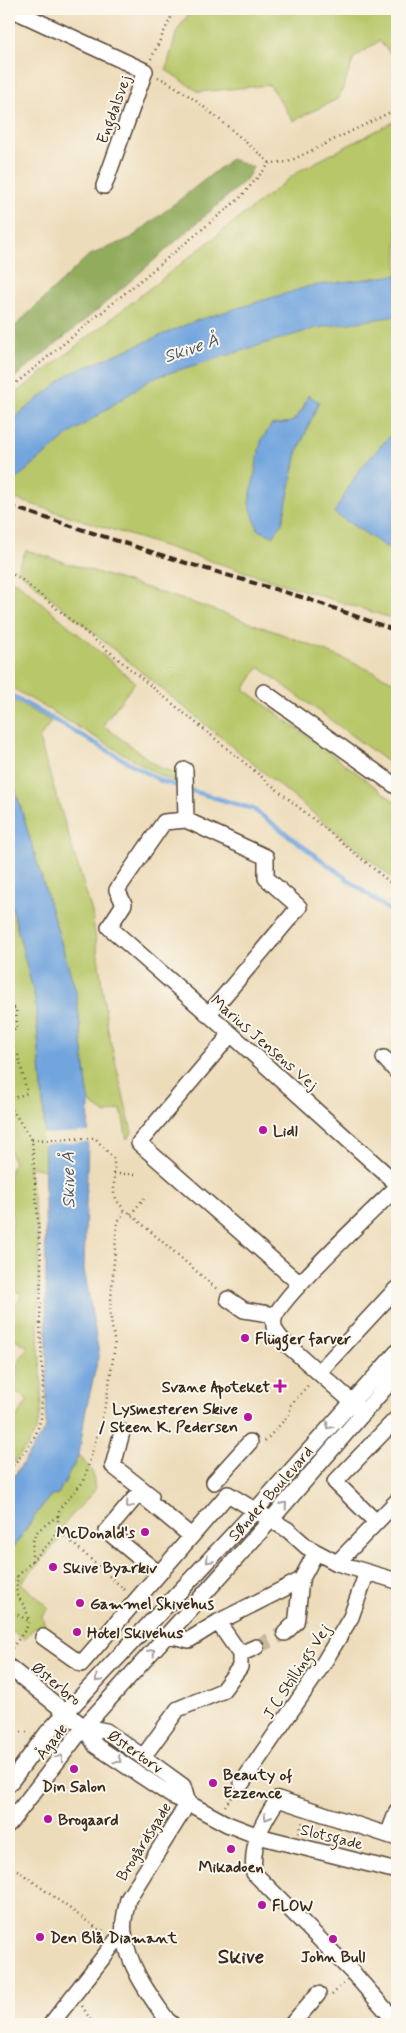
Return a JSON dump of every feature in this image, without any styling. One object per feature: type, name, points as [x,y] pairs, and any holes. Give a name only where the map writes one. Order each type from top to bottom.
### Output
[{"type":"street","name":"Engdalsvej","points":[[10,9],[145,71],[104,186]]},
{"type":"street","points":[[264,692],[397,786]]},
{"type":"street","points":[[185,770],[186,814],[266,857],[266,878],[299,907],[208,1015]]},
{"type":"street","name":"Marius Jensens Vej","points":[[186,814],[164,822],[117,890],[124,904],[109,927],[231,1034],[397,1185],[300,1284],[277,1309],[275,1315]]},
{"type":"street","points":[[231,1034],[139,1143],[300,1284]]},
{"type":"street","points":[[384,1058],[397,1072]]},
{"type":"street","points":[[319,1372],[396,1289]]},
{"type":"street","points":[[228,1299],[244,1310],[275,1315],[275,1331],[284,1342],[364,1412]]},
{"type":"street","name":"Sønder Boulevard","points":[[66,1713],[254,1512],[351,1401],[397,1352]]},
{"type":"street","name":"Sønder Boulevard","points":[[84,1727],[270,1521],[397,1374]]},
{"type":"street","points":[[376,1522],[334,1482],[397,1418]]},
{"type":"street","points":[[122,1432],[113,1466],[193,1534]]},
{"type":"street","points":[[214,1482],[250,1442]]},
{"type":"street","points":[[159,1574],[107,1531],[139,1493],[193,1534]]},
{"type":"street","name":"Sønder Boulevard","points":[[43,1637],[81,1664],[228,1494],[254,1512]]},
{"type":"street","points":[[337,1563],[397,1500]]},
{"type":"street","points":[[254,1512],[288,1530],[307,1547],[337,1563],[397,1581]]},
{"type":"street","points":[[285,1633],[296,1622],[301,1580],[316,1552]]},
{"type":"street","name":"J C Stillings Vej","points":[[242,1783],[324,1664],[352,1617],[367,1572]]},
{"type":"street","points":[[168,1634],[189,1640],[218,1622],[301,1580]]},
{"type":"street","points":[[143,1757],[178,1709],[222,1691],[240,1667],[240,1654],[218,1622]]},
{"type":"street","points":[[240,1654],[256,1647]]},
{"type":"street","name":"Østerbro","points":[[9,1667],[84,1727]]},
{"type":"street","name":"Ågade","points":[[9,1784],[47,1734],[66,1713]]},
{"type":"street","name":"Ågade","points":[[9,1824],[84,1727]]},
{"type":"street","name":"Østertorv","points":[[84,1727],[106,1731],[183,1786],[188,1803]]},
{"type":"street","name":"Østertorv","points":[[84,1727],[96,1746],[172,1796],[216,1819],[258,1836]]},
{"type":"street","points":[[397,1810],[393,1837],[278,1798],[265,1819],[252,1856],[254,1873],[354,1974],[397,2023]]},
{"type":"street","name":"Brogårdsgade","points":[[124,1932],[128,1899],[188,1803]]},
{"type":"street","name":"Slotsgade","points":[[258,1836],[397,1870]]},
{"type":"street","points":[[51,2024],[124,1932]]},
{"type":"street","points":[[124,1932],[130,1958],[142,1984],[167,2020],[172,2024]]},
{"type":"street","points":[[292,2024],[318,1994]]},
{"type":"path","points":[[175,9],[145,71],[167,81],[208,111],[270,162],[288,162],[397,109]]},
{"type":"path","points":[[9,389],[240,198],[270,162]]},
{"type":"path","points":[[9,572],[22,580],[397,888]]},
{"type":"path","points":[[9,1008],[16,1008],[17,1029],[9,1031]]},
{"type":"path","points":[[9,1052],[18,1054],[27,1093],[9,1100]]},
{"type":"path","points":[[9,1105],[32,1140],[41,1262],[40,1325],[44,1381],[41,1418],[36,1434],[27,1449],[9,1470]]},
{"type":"path","points":[[32,1140],[95,1138],[114,1159],[114,1194],[124,1208],[228,1299]]},
{"type":"path","points":[[114,1174],[138,1174]]},
{"type":"path","points":[[131,1214],[144,1198]]},
{"type":"path","points":[[9,1584],[52,1540],[57,1529],[58,1516],[62,1505],[84,1481],[106,1403],[115,1346],[110,1313],[117,1223],[123,1214],[124,1208]]},
{"type":"path","points":[[250,1442],[259,1447],[289,1416],[291,1405],[319,1372]]},
{"type":"path","points":[[32,1561],[32,1542],[35,1533],[58,1516]]},
{"type":"path","points":[[57,1529],[136,1600]]},
{"type":"path","points":[[9,1652],[26,1629],[29,1621],[26,1609],[18,1596],[16,1588],[18,1576]]},
{"type":"path","points":[[9,1610],[29,1621]]},
{"type":"path","points":[[216,1819],[242,1783]]},
{"type":"path","points":[[296,1846],[306,1808]]},
{"type":"path","points":[[9,1864],[99,1930],[124,1932]]},
{"type":"path","points":[[318,1994],[331,1996],[354,1974]]},
{"type":"path","points":[[74,1995],[93,2024]]},
{"type":"green space","points":[[192,9],[397,9],[397,56],[393,56],[379,41],[354,58],[339,98],[293,121],[270,85],[199,92],[166,70],[177,31]]},
{"type":"green space","points":[[397,120],[397,439],[389,437],[383,545],[397,552],[397,620],[9,497],[9,399],[299,171]],"holes":[[[308,396],[318,402],[297,453],[282,524],[271,425],[292,422],[303,409]]]},
{"type":"green space","points":[[231,159],[253,167],[246,180],[96,311],[9,382],[9,332],[88,256],[131,238]]},
{"type":"green space","points":[[26,550],[261,626],[397,683],[397,769],[259,667],[244,689],[397,803],[397,882],[17,570]]},
{"type":"green space","points":[[9,580],[18,583],[135,682],[103,725],[160,768],[179,774],[180,783],[161,776],[9,686]]},
{"type":"green space","points":[[9,698],[51,721],[39,739],[92,912],[108,1030],[132,1133],[127,1139],[121,1109],[106,1114],[89,1102],[76,992],[9,769]]},
{"type":"green space","points":[[9,895],[35,999],[44,1115],[45,1170],[28,1167],[38,1240],[38,1324],[42,1386],[40,1417],[32,1438],[9,1468],[9,1429],[28,1400],[9,1386],[9,1378],[28,1347],[9,1335],[9,1315],[22,1295],[9,1286],[9,1256],[13,1248],[9,1245],[9,1241],[13,1218],[8,1202],[8,1191],[10,1172],[14,1163],[9,1149]]},
{"type":"green space","points":[[79,1455],[93,1473],[95,1490],[63,1525],[61,1538],[21,1583],[49,1608],[42,1616],[45,1626],[35,1627],[24,1640],[9,1628],[9,1554],[32,1518],[51,1495],[58,1494]]},
{"type":"water","name":"Skive Å","points":[[397,275],[397,316],[316,328],[153,378],[67,436],[9,485],[9,422],[69,374],[195,321],[310,286]]},
{"type":"water","points":[[308,395],[319,402],[297,453],[282,524],[273,536],[258,530],[249,503],[261,441],[271,425],[292,422],[303,409]]},
{"type":"water","points":[[389,437],[397,439],[397,552],[334,513],[359,470]]},
{"type":"water","name":"Skive Å","points":[[9,769],[76,992],[89,1102],[84,1269],[99,1354],[85,1414],[79,1455],[58,1494],[51,1495],[9,1554],[9,1484],[46,1428],[47,1360],[44,1115],[35,999],[9,895]]},
{"type":"pier","points":[[90,1132],[90,1142],[42,1144],[42,1134]]},
{"type":"waterway","points":[[9,694],[161,781],[182,787]]},
{"type":"waterway","points":[[189,790],[253,809],[397,916]]},
{"type":"tunnel","points":[[256,1647],[285,1633]]},
{"type":"railway","points":[[9,506],[183,562],[308,599],[397,631]]},
{"type":"place","name":"Lidl","points":[[263,1130]]},
{"type":"place","name":"Flügger farver","points":[[245,1338]]},
{"type":"place","name":"Svane Apoteket","points":[[280,1386]]},
{"type":"place","name":"Lysmesteren Skive / Steen K. Pedersen","points":[[248,1417]]},
{"type":"place","name":"McDonald's","points":[[145,1532]]},
{"type":"place","name":"Skive Byarkiv","points":[[53,1567]]},
{"type":"place","name":"Gammel Skivehus","points":[[80,1603]]},
{"type":"place","name":"Hotel Skivehus","points":[[77,1632]]},
{"type":"place","name":"Din Salon","points":[[74,1769]]},
{"type":"place","name":"Beauty of Ezzence","points":[[213,1783]]},
{"type":"place","name":"Brogaard","points":[[48,1819]]},
{"type":"place","name":"Mikadoen","points":[[231,1849]]},
{"type":"place","name":"FLOW","points":[[262,1905]]},
{"type":"place","name":"Den Blå Diamant","points":[[40,1937]]},
{"type":"place","name":"John Bull","points":[[333,1939]]},
{"type":"district","name":"Skive","points":[[241,1956]]}]
